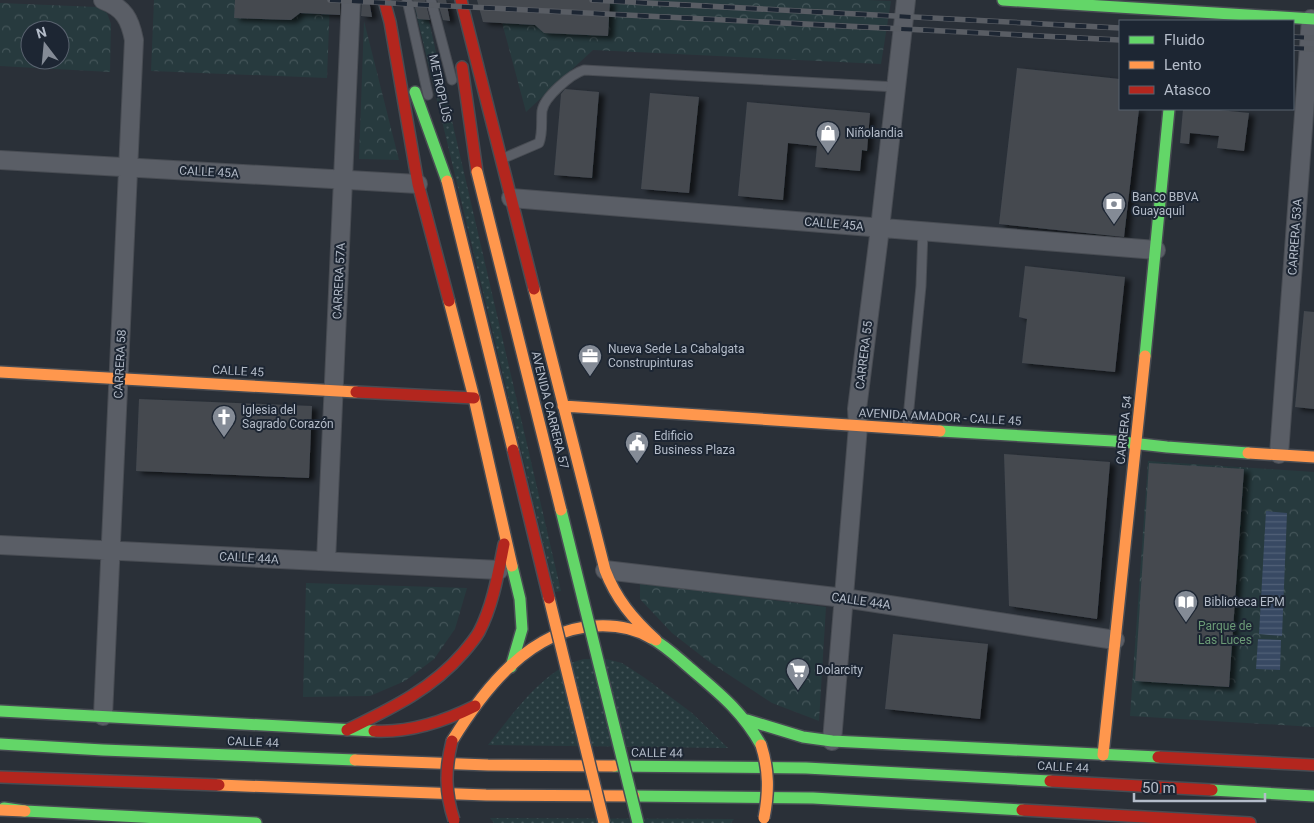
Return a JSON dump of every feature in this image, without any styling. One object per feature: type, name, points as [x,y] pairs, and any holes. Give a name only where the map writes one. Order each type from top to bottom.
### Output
[{"type":"main road","points":[[384,0],[390,22],[447,181],[604,823]]},
{"type":"main road","points":[[453,0],[457,29]]},
{"type":"main road","name":"AVENIDA CARRERA 57","points":[[461,0],[605,570],[612,590],[622,607],[656,640]]},
{"type":"main road","points":[[1003,0],[1312,19]]},
{"type":"main road","points":[[390,22],[418,184],[474,398],[520,599],[522,629],[511,667]]},
{"type":"main road","name":"AVENIDA CARRERA 57","points":[[461,57],[477,172],[638,823]]},
{"type":"main road","name":"CARRERA 54","points":[[1103,754],[1137,445],[1170,110]]},
{"type":"main road","name":"CALLE 45","points":[[0,372],[474,398]]},
{"type":"main road","name":"AVENIDA AMADOR - CALLE 45","points":[[563,406],[1114,441],[1137,445],[1314,456]]},
{"type":"main road","points":[[347,730],[426,689],[446,673],[479,632],[489,606],[506,535]]},
{"type":"main road","points":[[455,822],[447,799],[445,777],[447,757],[452,741],[475,706],[511,667],[542,641],[583,627],[603,625],[625,627],[656,640],[727,698],[747,720],[761,745],[766,760],[770,793],[763,820]]},
{"type":"main road","name":"CALLE 44","points":[[0,711],[386,732],[403,731],[437,723],[475,706]]},
{"type":"main road","name":"CALLE 44","points":[[747,720],[803,737],[832,741],[1314,765]]},
{"type":"main road","name":"CALLE 44","points":[[0,744],[103,750],[488,764],[806,768],[1314,796]]},
{"type":"main road","points":[[0,777],[486,795],[813,798],[1250,823]]},
{"type":"main road","points":[[0,809],[104,819],[256,823]]},
{"type":"street","name":"CARRERA 58","points":[[103,0],[113,4],[124,13],[131,24],[134,40],[104,716]]},
{"type":"street","name":"CARRERA 57A","points":[[326,561],[351,0]]},
{"type":"street","name":"CARRERA 55","points":[[832,741],[858,426],[857,409],[906,0]]},
{"type":"street","name":"CARRERA 53A","points":[[1279,454],[1312,19]]},
{"type":"street","name":"CALLE 45A","points":[[0,160],[418,184]]},
{"type":"street","name":"CALLE 45A","points":[[511,198],[1156,250]]},
{"type":"street","name":"CALLE 44A","points":[[0,545],[499,570]]},
{"type":"street","name":"CALLE 44A","points":[[605,570],[844,598],[1115,640]]},
{"type":"lane","name":"METROPLÚS","points":[[407,0],[430,103]]},
{"type":"lane","name":"METROPLÚS","points":[[431,0],[477,172]]},
{"type":"lane","points":[[501,159],[539,143],[544,104],[572,76],[584,70],[896,88]]},
{"type":"lane","name":"METROPLÚS","points":[[432,113],[447,181]]},
{"type":"lane","points":[[907,428],[923,231]]},
{"type":"green space","points":[[154,0],[330,0],[327,78],[151,71]]},
{"type":"green space","points":[[413,0],[424,0],[561,591],[555,592]]},
{"type":"green space","points":[[496,0],[891,1],[881,64],[593,50],[526,112]]},
{"type":"green space","points":[[0,3],[97,7],[107,13],[111,24],[110,72],[70,70],[70,20],[20,20],[20,67],[0,66]]},
{"type":"green space","points":[[364,21],[399,160],[359,159]]},
{"type":"green space","name":"Parque de Las Luces","points":[[1148,461],[1314,472],[1314,727],[1130,716]]},
{"type":"green space","points":[[306,583],[467,588],[455,629],[434,659],[405,681],[370,696],[303,697]]},
{"type":"green space","points":[[640,583],[826,607],[819,721],[772,703],[708,661],[672,633],[640,599]]},
{"type":"green space","points":[[584,659],[606,659],[622,663],[692,713],[728,748],[488,745],[533,690],[566,665]]},
{"type":"green space","points":[[490,818],[734,819],[731,823],[494,823]]},
{"type":"water","points":[[1266,511],[1287,513],[1282,636],[1259,634]]},
{"type":"water","points":[[1258,639],[1281,640],[1280,670],[1256,669]]},
{"type":"building","points":[[235,0],[340,0],[340,15],[300,13],[291,20],[234,18]]},
{"type":"building","points":[[362,0],[369,0],[372,17],[361,16]]},
{"type":"building","points":[[413,0],[425,0],[430,20],[418,19]]},
{"type":"building","points":[[437,0],[446,0],[450,21],[443,20]]},
{"type":"building","points":[[477,0],[610,0],[608,36],[544,33],[535,25],[483,22]]},
{"type":"building","points":[[1017,68],[1119,79],[1119,110],[1139,110],[1124,237],[999,224]]},
{"type":"building","points":[[565,89],[599,92],[592,178],[554,175],[561,94]]},
{"type":"building","points":[[650,93],[699,97],[689,193],[641,189]]},
{"type":"building","points":[[747,102],[870,113],[867,151],[862,150],[860,171],[815,167],[817,146],[788,143],[783,200],[738,196]]},
{"type":"building","points":[[1183,110],[1220,110],[1249,113],[1244,151],[1217,148],[1219,136],[1190,133],[1189,144],[1180,143]]},
{"type":"building","points":[[1025,266],[1125,277],[1115,372],[1022,363],[1027,319],[1019,317]]},
{"type":"building","points":[[1304,311],[1314,312],[1314,409],[1295,407]]},
{"type":"building","name":"Iglesia del Sagrado Corazón","points":[[139,399],[312,406],[309,478],[136,471]]},
{"type":"building","points":[[1004,454],[1110,462],[1097,619],[1009,606]]},
{"type":"building","name":"Biblioteca EPM","points":[[1149,463],[1244,469],[1229,687],[1135,681]]},
{"type":"building","points":[[893,634],[988,644],[980,719],[885,709]]},
{"type":"railway","points":[[330,0],[1119,40]]},
{"type":"railway","points":[[592,0],[1119,28]]},
{"type":"railway","points":[[1294,37],[1314,38]]},
{"type":"railway","points":[[1294,48],[1314,49]]},
{"type":"traffic: fast","points":[[1003,0],[1314,19]]},
{"type":"traffic: fast","points":[[415,92],[447,181]]},
{"type":"traffic: fast","points":[[1145,356],[1169,110]]},
{"type":"traffic: fast","points":[[940,431],[1113,441],[1248,453]]},
{"type":"traffic: fast","points":[[561,510],[638,823]]},
{"type":"traffic: fast","points":[[511,667],[522,629],[520,599],[512,566]]},
{"type":"traffic: fast","points":[[651,638],[672,652],[729,703],[746,722],[761,745]]},
{"type":"traffic: fast","points":[[0,711],[374,731]]},
{"type":"traffic: fast","points":[[747,720],[803,737],[832,741],[1158,757]]},
{"type":"traffic: fast","points":[[0,744],[355,760]]},
{"type":"traffic: fast","points":[[614,766],[806,768],[1050,781]]},
{"type":"traffic: fast","points":[[1212,790],[1314,796]]},
{"type":"traffic: fast","points":[[634,796],[813,798],[1022,810]]},
{"type":"traffic: fast","points":[[4,808],[25,811],[256,823]]},
{"type":"traffic: slow","points":[[477,172],[561,510]]},
{"type":"traffic: slow","points":[[447,181],[513,450]]},
{"type":"traffic: slow","points":[[534,289],[605,570],[614,590],[626,608],[656,640]]},
{"type":"traffic: slow","points":[[449,301],[474,398],[512,566]]},
{"type":"traffic: slow","points":[[1103,755],[1145,356]]},
{"type":"traffic: slow","points":[[0,372],[356,392]]},
{"type":"traffic: slow","points":[[563,406],[940,431]]},
{"type":"traffic: slow","points":[[1248,453],[1314,457]]},
{"type":"traffic: slow","points":[[549,598],[604,823]]},
{"type":"traffic: slow","points":[[452,741],[479,702],[511,665],[530,650],[550,638],[572,630],[596,626],[631,630],[651,638]]},
{"type":"traffic: slow","points":[[761,745],[766,763],[767,781],[764,818]]},
{"type":"traffic: slow","points":[[355,760],[488,765],[614,766]]},
{"type":"traffic: slow","points":[[219,785],[486,795],[634,796]]},
{"type":"traffic: slow","points":[[0,810],[25,811]]},
{"type":"traffic: jam","points":[[384,0],[390,22],[418,184],[449,301]]},
{"type":"traffic: jam","points":[[461,0],[534,289]]},
{"type":"traffic: jam","points":[[462,67],[477,172]]},
{"type":"traffic: jam","points":[[356,392],[474,398]]},
{"type":"traffic: jam","points":[[513,450],[549,598]]},
{"type":"traffic: jam","points":[[347,730],[409,698],[424,688],[451,666],[474,640],[488,611],[504,544]]},
{"type":"traffic: jam","points":[[374,731],[400,730],[426,725],[451,717],[475,706]]},
{"type":"traffic: jam","points":[[452,741],[447,781],[454,820]]},
{"type":"traffic: jam","points":[[1158,757],[1314,765]]},
{"type":"traffic: jam","points":[[0,777],[219,785]]},
{"type":"traffic: jam","points":[[1050,781],[1212,790]]},
{"type":"traffic: jam","points":[[1022,810],[1250,823]]},
{"type":"place","name":"Niñolandia","points":[[828,154]]},
{"type":"place","name":"Banco BBVA Guayaquil","points":[[1114,225]]},
{"type":"place","name":"Nueva Sede La Cabalgata Construpinturas","points":[[590,377]]},
{"type":"place","name":"Iglesia del Sagrado Corazón","points":[[224,438]]},
{"type":"place","name":"Edificio Business Plaza","points":[[637,464]]},
{"type":"place","name":"Biblioteca EPM","points":[[1186,623]]},
{"type":"place","name":"Dolarcity","points":[[798,691]]}]
